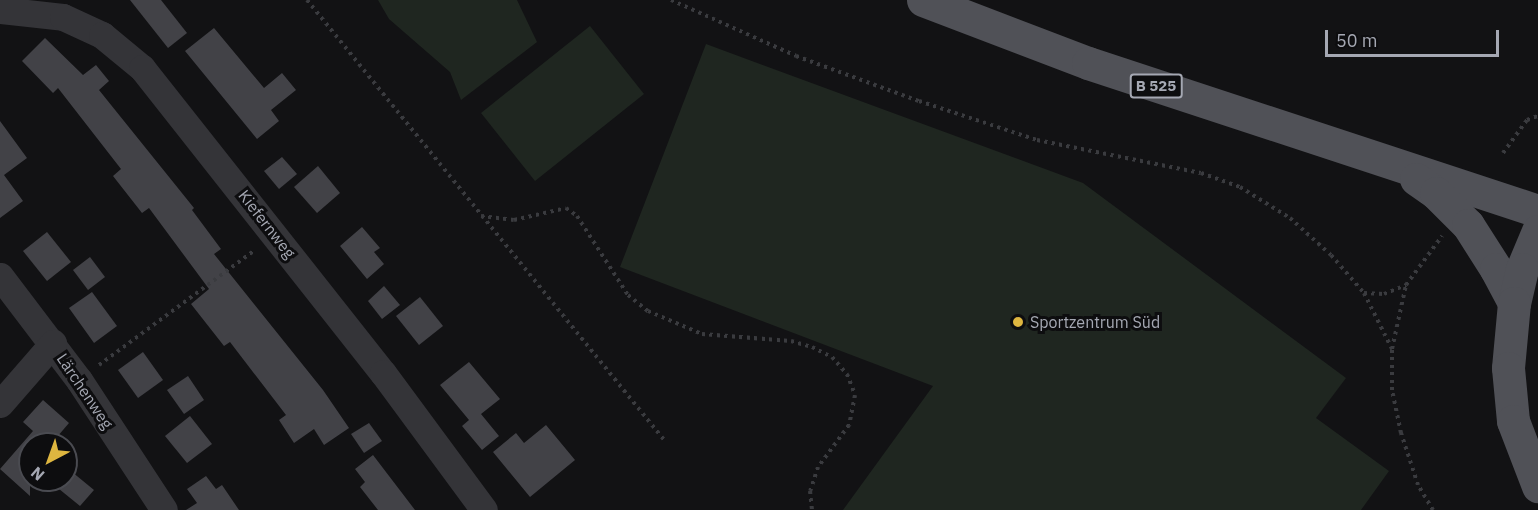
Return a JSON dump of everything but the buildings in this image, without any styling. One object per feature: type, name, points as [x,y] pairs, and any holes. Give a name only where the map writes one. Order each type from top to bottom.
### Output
[{"type":"main road","name":"B 525","points":[[923,0],[1088,63],[1538,211]]},
{"type":"main road","points":[[1393,164],[1436,193],[1467,225],[1496,269],[1514,303]]},
{"type":"main road","points":[[1538,231],[1522,269],[1509,336],[1509,395],[1520,443],[1538,486]]},
{"type":"street","name":"Kiefernweg","points":[[0,10],[63,16],[102,35],[142,68],[276,235],[484,510]]},
{"type":"street","name":"Lärchenweg","points":[[0,276],[79,380],[164,510]]},
{"type":"street","points":[[0,404],[53,343]]},
{"type":"path","points":[[307,0],[665,441]]},
{"type":"path","points":[[671,0],[796,56],[1037,140],[1201,172],[1240,187],[1290,218],[1313,236],[1364,293],[1392,349]]},
{"type":"path","points":[[1503,153],[1527,120],[1538,116]]},
{"type":"path","points":[[481,216],[514,220],[566,208],[577,216],[628,295],[648,311],[702,334],[791,341],[812,347],[832,357],[847,374],[855,395],[849,425],[818,467],[810,491],[812,510]]},
{"type":"path","points":[[1433,510],[1418,485],[1401,433],[1392,390],[1392,349],[1406,285],[1446,231]]},
{"type":"path","points":[[79,380],[276,235]]},
{"type":"path","points":[[1364,293],[1384,294],[1406,285]]},
{"type":"shaded area","points":[[378,0],[517,0],[537,42],[461,100],[450,72],[389,19]]},
{"type":"shaded area","points":[[590,26],[644,94],[535,181],[481,113]]},
{"type":"shaded area","name":"Sportzentrum Süd","points":[[706,44],[1083,183],[1346,378],[1316,418],[1389,471],[1361,510],[843,510],[933,386],[620,267]]},
{"type":"place","name":"Sportzentrum Süd","points":[[1018,322]]}]
